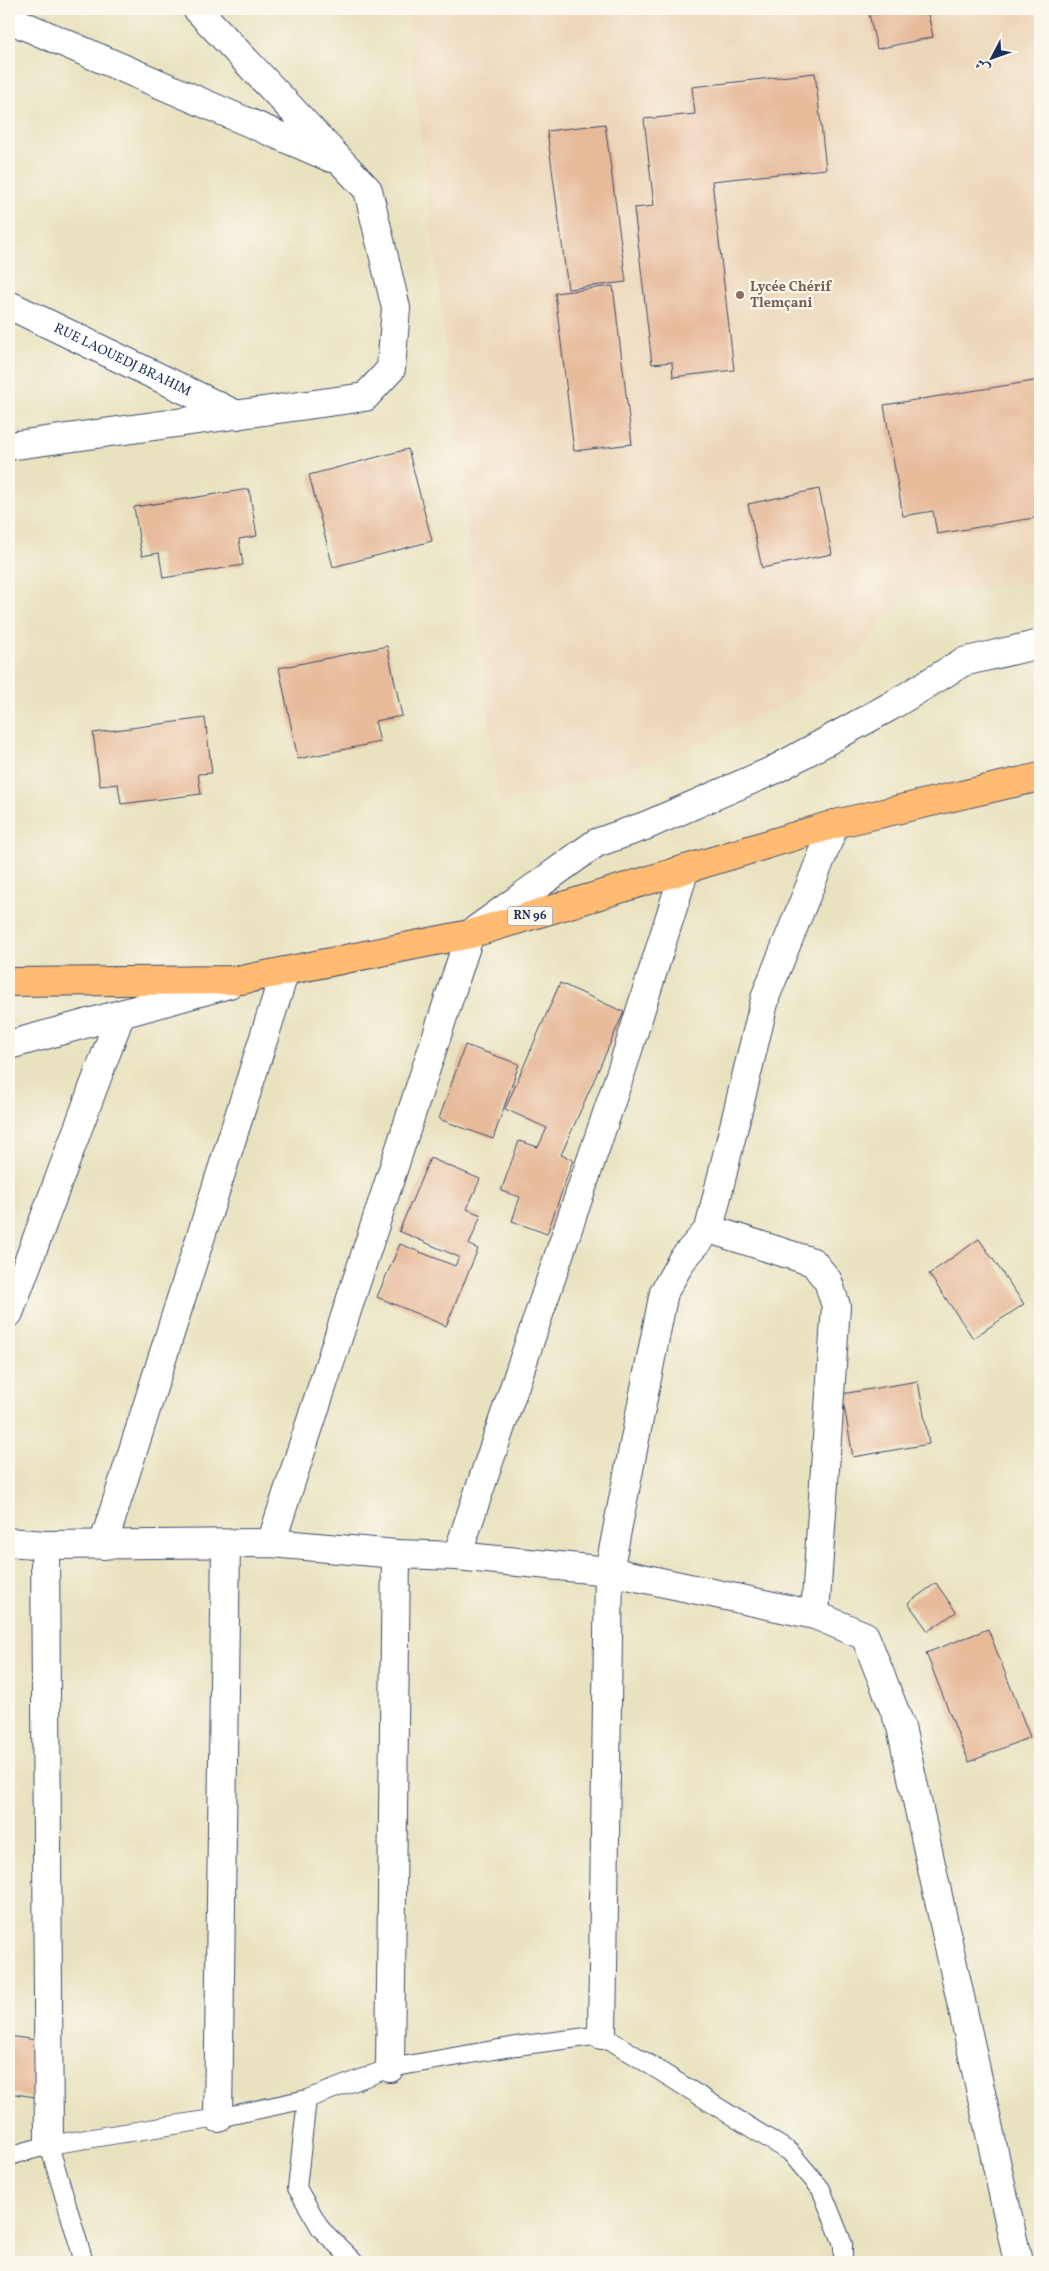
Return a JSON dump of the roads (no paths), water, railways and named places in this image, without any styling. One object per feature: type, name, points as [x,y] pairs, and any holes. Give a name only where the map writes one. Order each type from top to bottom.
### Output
[{"type":"main road","name":"RN 96","points":[[9,982],[240,980],[470,934],[835,824],[1040,777]]},
{"type":"street","points":[[9,446],[365,397],[391,369],[396,308],[368,190],[197,9]]},
{"type":"street","points":[[9,18],[342,163]]},
{"type":"street","name":"RUE LAOUEDJ BRAHIM","points":[[9,305],[237,415]]},
{"type":"street","points":[[272,1543],[470,934],[596,843],[645,826],[774,770],[891,706],[963,662],[1040,644]]},
{"type":"street","points":[[602,2035],[609,1571],[664,1292],[682,1260],[709,1229],[766,995],[835,824]]},
{"type":"street","points":[[457,1556],[622,1069],[685,869]]},
{"type":"street","points":[[103,1545],[285,971]]},
{"type":"street","points":[[9,1045],[120,1016],[240,980]]},
{"type":"street","points":[[9,1313],[120,1016]]},
{"type":"street","points":[[709,1229],[813,1262],[828,1280],[836,1306],[815,1615]]},
{"type":"street","points":[[9,1542],[45,1545],[272,1543],[396,1554],[457,1556],[609,1571],[815,1615],[864,1636],[900,1727],[1018,2262]]},
{"type":"street","points":[[218,2118],[226,1544]]},
{"type":"street","points":[[45,1545],[50,2145]]},
{"type":"street","points":[[390,2068],[396,1554]]},
{"type":"lane","points":[[9,2156],[50,2145],[218,2118],[307,2099],[390,2068],[516,2046],[602,2035],[790,2152],[821,2189],[843,2244],[843,2262]]},
{"type":"lane","points":[[307,2099],[297,2188],[321,2228],[354,2262]]},
{"type":"lane","points":[[50,2145],[84,2262]]},
{"type":"place","name":"Lycée Chérif Tlemçani","points":[[740,295]]}]
